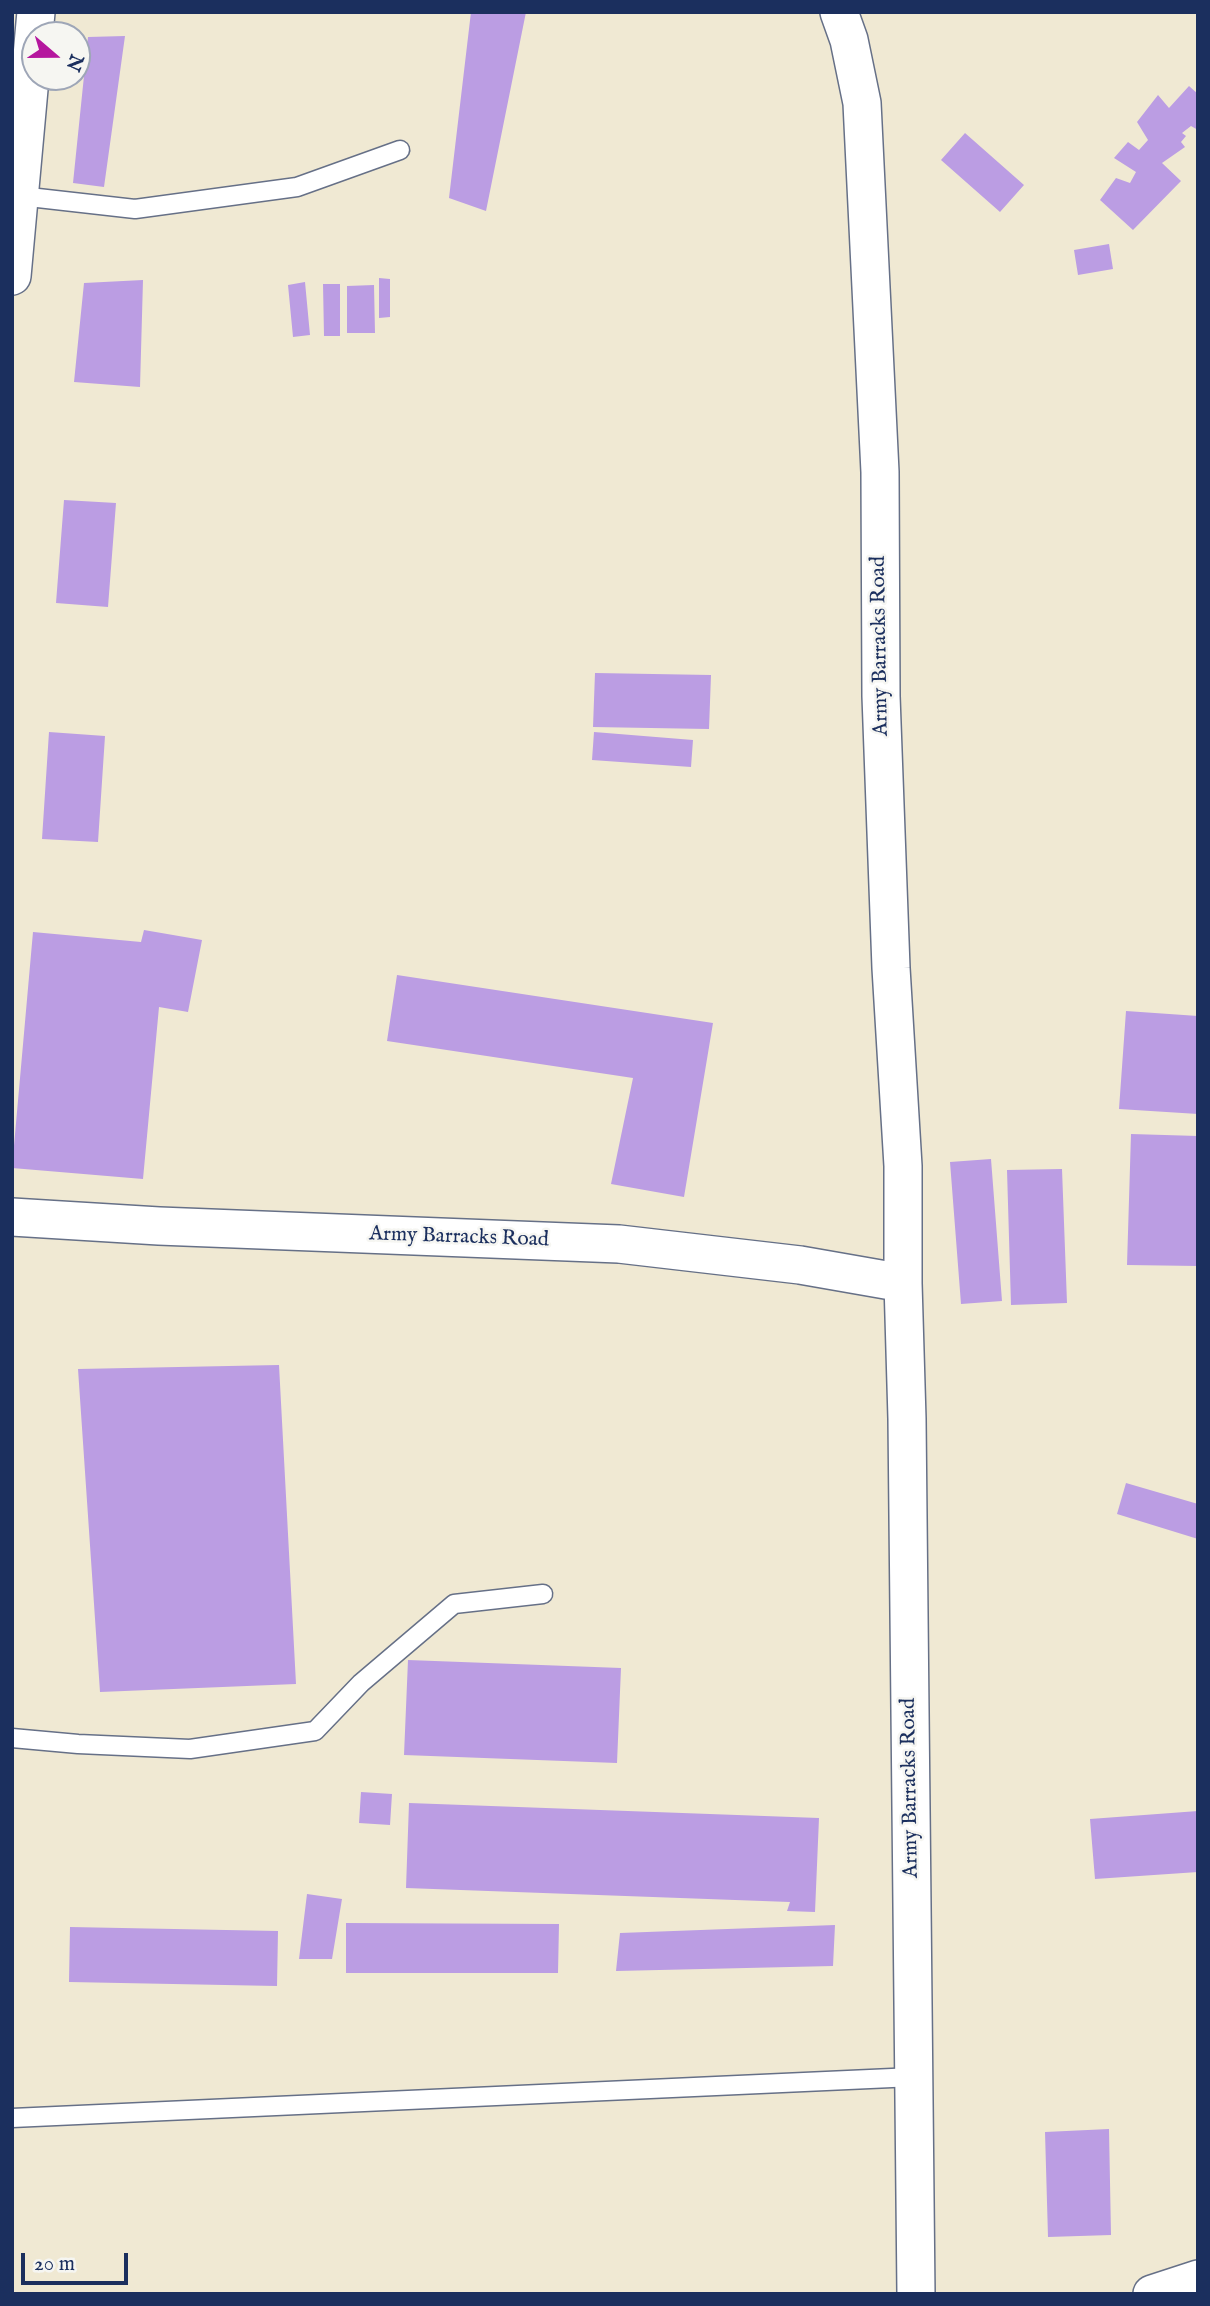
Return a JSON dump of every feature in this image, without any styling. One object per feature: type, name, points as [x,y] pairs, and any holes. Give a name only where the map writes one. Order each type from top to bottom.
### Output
[{"type":"street","points":[[12,276],[36,12]]},
{"type":"street","name":"Army Barracks Road","points":[[839,12],[849,40],[862,103],[880,472],[881,696],[891,968],[903,1166],[902,1283],[907,1419],[916,2294]]},
{"type":"street","name":"Army Barracks Road","points":[[12,1217],[159,1226],[619,1244],[800,1265],[902,1283]]},
{"type":"street","points":[[1152,2294],[1198,2279]]},
{"type":"lane","points":[[20,196],[135,209],[297,187],[400,150]]},
{"type":"lane","points":[[12,1738],[190,1749],[315,1731],[360,1683],[454,1604],[543,1594]]},
{"type":"lane","points":[[12,2118],[914,2077]]},
{"type":"building","points":[[471,12],[526,12],[486,211],[449,198]]},
{"type":"building","points":[[125,36],[104,187],[73,183],[82,91],[91,91],[91,37]]},
{"type":"building","points":[[1189,86],[1198,94],[1198,130],[1191,126],[1182,133],[1186,136],[1181,142],[1185,147],[1162,163],[1181,181],[1133,230],[1100,200],[1116,178],[1130,183],[1136,172],[1114,158],[1128,142],[1139,150],[1148,140],[1137,122],[1158,95],[1169,108]]},
{"type":"building","points":[[965,133],[1024,185],[1000,212],[941,160]]},
{"type":"building","points":[[1109,244],[1113,269],[1078,275],[1074,250]]},
{"type":"building","points":[[379,278],[390,279],[390,317],[379,318]]},
{"type":"building","points":[[143,280],[140,387],[74,382],[84,283]]},
{"type":"building","points":[[305,282],[310,335],[293,337],[288,285]]},
{"type":"building","points":[[323,284],[340,284],[340,336],[324,336]]},
{"type":"building","points":[[374,285],[375,333],[347,333],[347,286]]},
{"type":"building","points":[[64,500],[116,503],[108,607],[56,603]]},
{"type":"building","points":[[595,673],[711,675],[709,729],[593,727]]},
{"type":"building","points":[[49,732],[105,736],[98,842],[42,839]]},
{"type":"building","points":[[594,732],[693,740],[691,767],[592,760]]},
{"type":"building","points":[[144,930],[202,940],[188,1012],[159,1007],[143,1179],[12,1168],[33,932],[141,942]]},
{"type":"building","points":[[397,975],[713,1023],[684,1197],[611,1184],[633,1078],[387,1041]]},
{"type":"building","points":[[1126,1011],[1198,1016],[1198,1114],[1119,1109]]},
{"type":"building","points":[[1131,1134],[1198,1136],[1198,1266],[1127,1265]]},
{"type":"building","points":[[991,1159],[1002,1301],[961,1304],[950,1162]]},
{"type":"building","points":[[1062,1169],[1067,1303],[1011,1305],[1007,1170]]},
{"type":"building","points":[[279,1365],[296,1684],[100,1692],[78,1369]]},
{"type":"building","points":[[1126,1483],[1198,1504],[1198,1539],[1117,1514]]},
{"type":"building","points":[[408,1660],[621,1668],[617,1763],[404,1755]]},
{"type":"building","points":[[361,1792],[392,1794],[390,1825],[359,1823]]},
{"type":"building","points":[[409,1803],[819,1818],[815,1912],[787,1911],[790,1902],[406,1888]]},
{"type":"building","points":[[1198,1811],[1198,1872],[1095,1879],[1090,1819]]},
{"type":"building","points":[[307,1894],[342,1899],[332,1959],[299,1959]]},
{"type":"building","points":[[346,1923],[559,1924],[558,1973],[346,1973]]},
{"type":"building","points":[[835,1925],[833,1966],[616,1971],[620,1933]]},
{"type":"building","points":[[70,1927],[278,1931],[277,1986],[69,1982]]},
{"type":"building","points":[[1109,2129],[1111,2235],[1048,2237],[1045,2132]]}]
